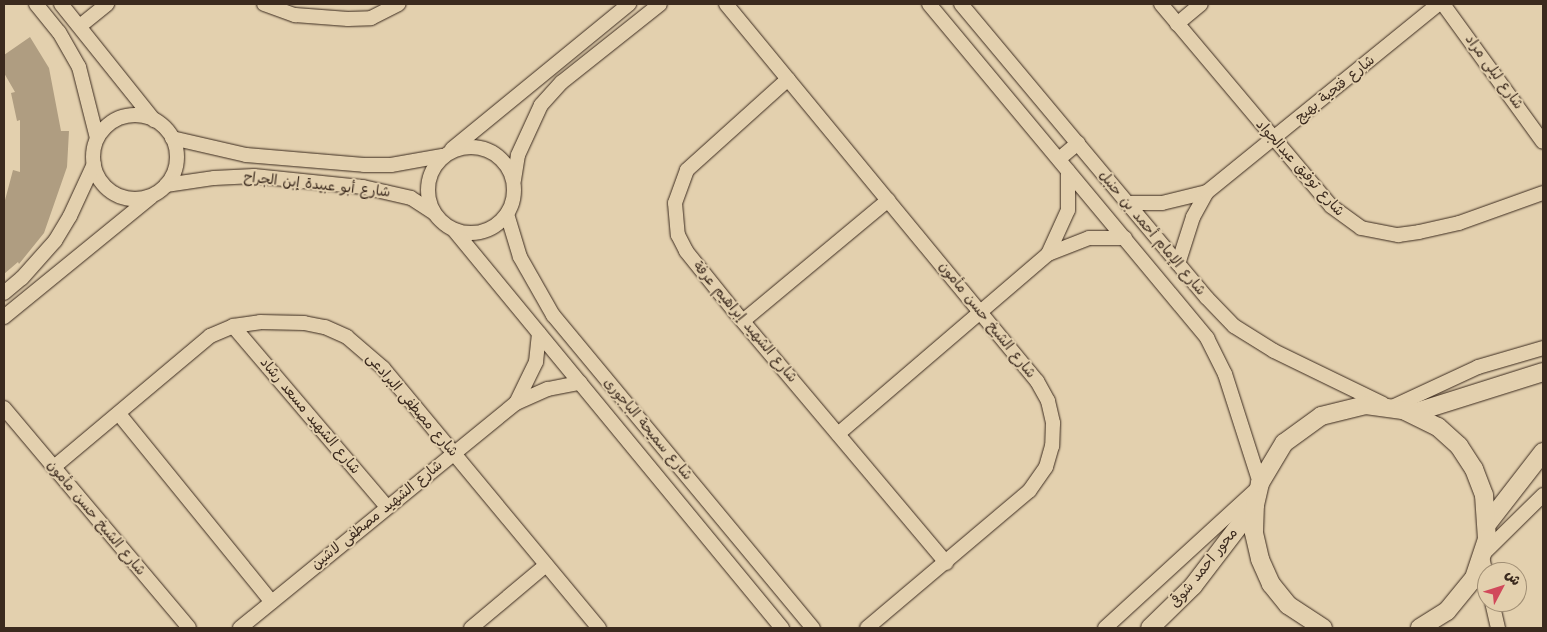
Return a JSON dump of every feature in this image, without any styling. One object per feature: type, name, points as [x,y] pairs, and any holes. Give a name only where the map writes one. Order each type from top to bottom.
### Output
[{"type":"main road","points":[[1413,413],[1543,372]]},
{"type":"main road","points":[[1323,628],[1288,605],[1271,584],[1260,559],[1254,532],[1255,505],[1259,485],[1284,443],[1321,416],[1366,405],[1390,407],[1413,413],[1438,427],[1459,446],[1474,469],[1484,495],[1488,523],[1483,555],[1462,596],[1447,611],[1420,628]]},
{"type":"main road","points":[[1488,523],[1543,452]]},
{"type":"main road","name":"محور احمد شوقى","points":[[1150,628],[1194,586],[1255,505]]},
{"type":"street","points":[[4,293],[22,278],[56,241],[79,200],[94,164],[97,138],[79,67],[59,32],[36,4]]},
{"type":"street","points":[[4,317],[160,189],[176,163],[172,138],[154,120],[61,4]]},
{"type":"street","points":[[80,26],[107,4]]},
{"type":"street","points":[[264,4],[296,15],[348,19],[371,18],[399,4]]},
{"type":"street","name":"شارع أبو عبيدة إبن الجراح","points":[[172,138],[199,147],[246,154],[364,165],[391,165],[444,155],[629,4]]},
{"type":"street","points":[[514,181],[507,165],[495,153],[479,147],[462,147],[444,155],[432,169],[428,183],[428,199],[434,213],[454,230],[484,232],[507,214],[515,193],[514,181],[518,155],[541,105],[562,82],[660,4]]},
{"type":"street","name":"شارع الشيخ حسن مأمون","points":[[726,4],[1037,381],[1050,408],[1052,446],[1046,467],[1029,492],[867,628]]},
{"type":"street","name":"شارع الإمام أحمد بن حنبل","points":[[929,4],[1125,238],[1217,355],[1259,485]]},
{"type":"street","name":"شارع الإمام أحمد بن حنبل","points":[[961,4],[1178,264],[1234,326],[1255,340],[1390,407]]},
{"type":"street","name":"شارع توفيق عبدالجواد","points":[[1161,4],[1273,139],[1345,219],[1379,234],[1405,234],[1459,223],[1543,193]]},
{"type":"street","points":[[1177,24],[1201,4]]},
{"type":"street","name":"شارع فتحية بهيج","points":[[1178,264],[1193,217],[1207,192],[1438,4]]},
{"type":"street","name":"شارع ليلى مراد","points":[[1443,4],[1543,142]]},
{"type":"street","name":"شارع الشهيد إبراهيم عرفة","points":[[788,80],[700,156],[679,186],[675,203],[678,235],[686,252],[946,563]]},
{"type":"street","points":[[97,138],[115,120],[128,116],[154,120]]},
{"type":"street","points":[[1059,159],[1078,143]]},
{"type":"street","points":[[94,164],[98,177],[117,195],[143,198],[160,189]]},
{"type":"street","points":[[1048,254],[1068,210],[1068,171]]},
{"type":"street","name":"شارع أبو عبيدة إبن الجراح","points":[[160,189],[214,178],[254,176],[363,186],[399,194],[434,213]]},
{"type":"street","name":"شارع فتحية بهيج","points":[[1127,203],[1162,203],[1207,192]]},
{"type":"street","points":[[743,321],[888,200]]},
{"type":"street","name":"شارع سميحة الباجورى","points":[[507,214],[520,257],[553,314],[813,628]]},
{"type":"street","name":"شارع سميحة الباجورى","points":[[454,230],[782,628]]},
{"type":"street","points":[[838,434],[1048,254],[1089,238],[1125,238]]},
{"type":"street","name":"شارع مصطفى البرادعى","points":[[54,467],[210,336],[234,326],[304,323],[325,327],[347,337],[383,368],[599,628]]},
{"type":"street","name":"شارع الشهيد مسعد رشاد","points":[[234,326],[386,506]]},
{"type":"street","name":"شارع الشهيد مصطفى لاشين","points":[[516,403],[536,362],[539,333]]},
{"type":"street","points":[[1390,407],[1478,367],[1543,348]]},
{"type":"street","name":"شارع الشهيد مصطفى لاشين","points":[[240,628],[386,506],[516,403],[548,388],[580,383]]},
{"type":"street","name":"شارع الشيخ حسن مأمون","points":[[4,408],[188,628]]},
{"type":"street","points":[[119,414],[272,602]]},
{"type":"street","points":[[1105,628],[1259,485]]},
{"type":"street","points":[[1484,562],[1483,555],[1543,495]]},
{"type":"street","points":[[471,628],[486,624],[546,565]]},
{"type":"street","points":[[1494,612],[1498,628]]},
{"type":"building","points":[[30,37],[49,68],[61,131],[69,131],[67,167],[44,233],[19,264],[18,262],[4,274],[4,204],[13,170],[20,172],[20,120],[17,121],[11,93],[15,92],[4,73],[4,55]]}]
